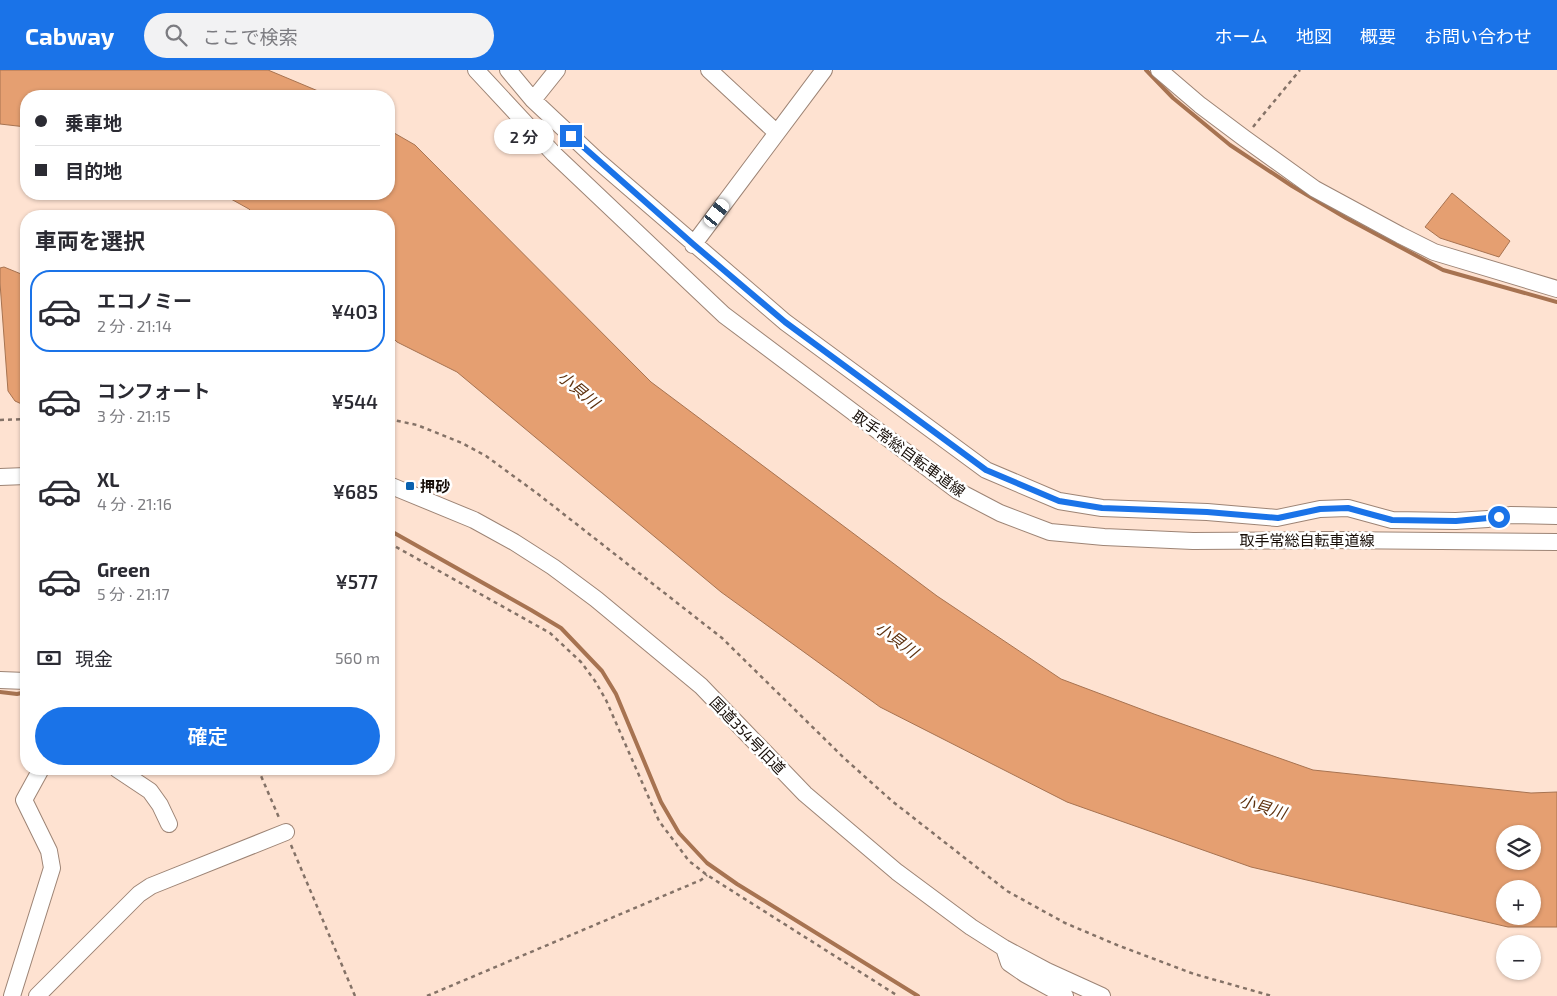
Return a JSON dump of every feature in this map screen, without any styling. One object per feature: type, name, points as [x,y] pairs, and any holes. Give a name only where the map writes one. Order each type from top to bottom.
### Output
[{"type":"street","name":"取手常総自転車道線","points":[[476,70],[554,154],[724,315],[958,491],[1000,513],[1050,532],[1104,537],[1192,541],[1557,542]]},
{"type":"street","points":[[508,70],[533,100],[597,160],[785,322],[986,470],[1059,501],[1102,508],[1207,512],[1278,518],[1320,509],[1348,508],[1392,520],[1456,521],[1488,519],[1510,515],[1557,516]]},
{"type":"street","points":[[533,100],[557,70]]},
{"type":"street","points":[[709,70],[777,133]]},
{"type":"street","points":[[693,244],[824,70]]},
{"type":"street","points":[[1160,70],[1200,105],[1315,188],[1434,252],[1557,289]]},
{"type":"street","points":[[0,477],[20,476]]},
{"type":"street","name":"国道354号旧道","points":[[395,487],[474,520],[529,552],[589,594],[701,686],[805,794],[897,872],[971,927],[1004,948],[1047,971],[1102,996]]},
{"type":"street","points":[[0,680],[20,680]]},
{"type":"street","points":[[12,996],[52,868],[49,851],[24,800],[38,775]]},
{"type":"street","points":[[126,775],[150,791],[160,805],[169,824]]},
{"type":"street","points":[[37,996],[139,894],[151,886],[286,832]]},
{"type":"street","points":[[1004,948],[1009,962],[1025,974],[1065,996]]},
{"type":"path","points":[[1244,138],[1300,70]]},
{"type":"path","points":[[0,420],[20,419]]},
{"type":"path","points":[[395,420],[417,425],[486,456],[538,494],[722,638],[844,758],[892,800],[1007,891],[1065,923],[1117,945],[1194,974],[1272,996]]},
{"type":"path","points":[[395,546],[550,633],[571,652],[595,680],[606,700],[658,821],[689,861],[706,875],[898,996]]},
{"type":"path","points":[[261,775],[355,996]]},
{"type":"path","points":[[427,996],[701,880],[706,875]]},
{"type":"water","points":[[0,70],[268,70],[316,90],[20,90],[20,126],[0,124]]},
{"type":"water","name":"小貝川","points":[[395,133],[415,145],[651,382],[937,596],[1061,679],[1313,770],[1531,793],[1557,792],[1557,927],[1508,927],[1499,925],[1541,925],[1541,880],[1496,880],[1496,924],[1251,867],[1067,802],[880,707],[721,592],[457,372],[395,340],[395,210],[250,210],[233,200],[395,200]]},
{"type":"water","points":[[1452,193],[1510,241],[1499,257],[1440,238],[1425,227]]},
{"type":"water","points":[[4,267],[20,274],[20,403],[15,401],[8,391],[0,268]]},
{"type":"waterway","points":[[1146,70],[1173,98],[1230,145],[1292,186],[1346,218],[1443,270],[1557,302]]},
{"type":"waterway","points":[[395,533],[561,628],[602,671],[616,694],[661,802],[679,833],[707,863],[737,884],[918,996]]},
{"type":"waterway","points":[[0,692],[20,693]]},
{"type":"place","name":"押砂","points":[[410,486]]},
{"type":"route","points":[[571,136],[785,322],[986,470],[1024,487],[1059,501],[1102,508],[1207,512],[1278,518],[1320,509],[1348,508],[1392,520],[1456,521],[1499,517]]}]
